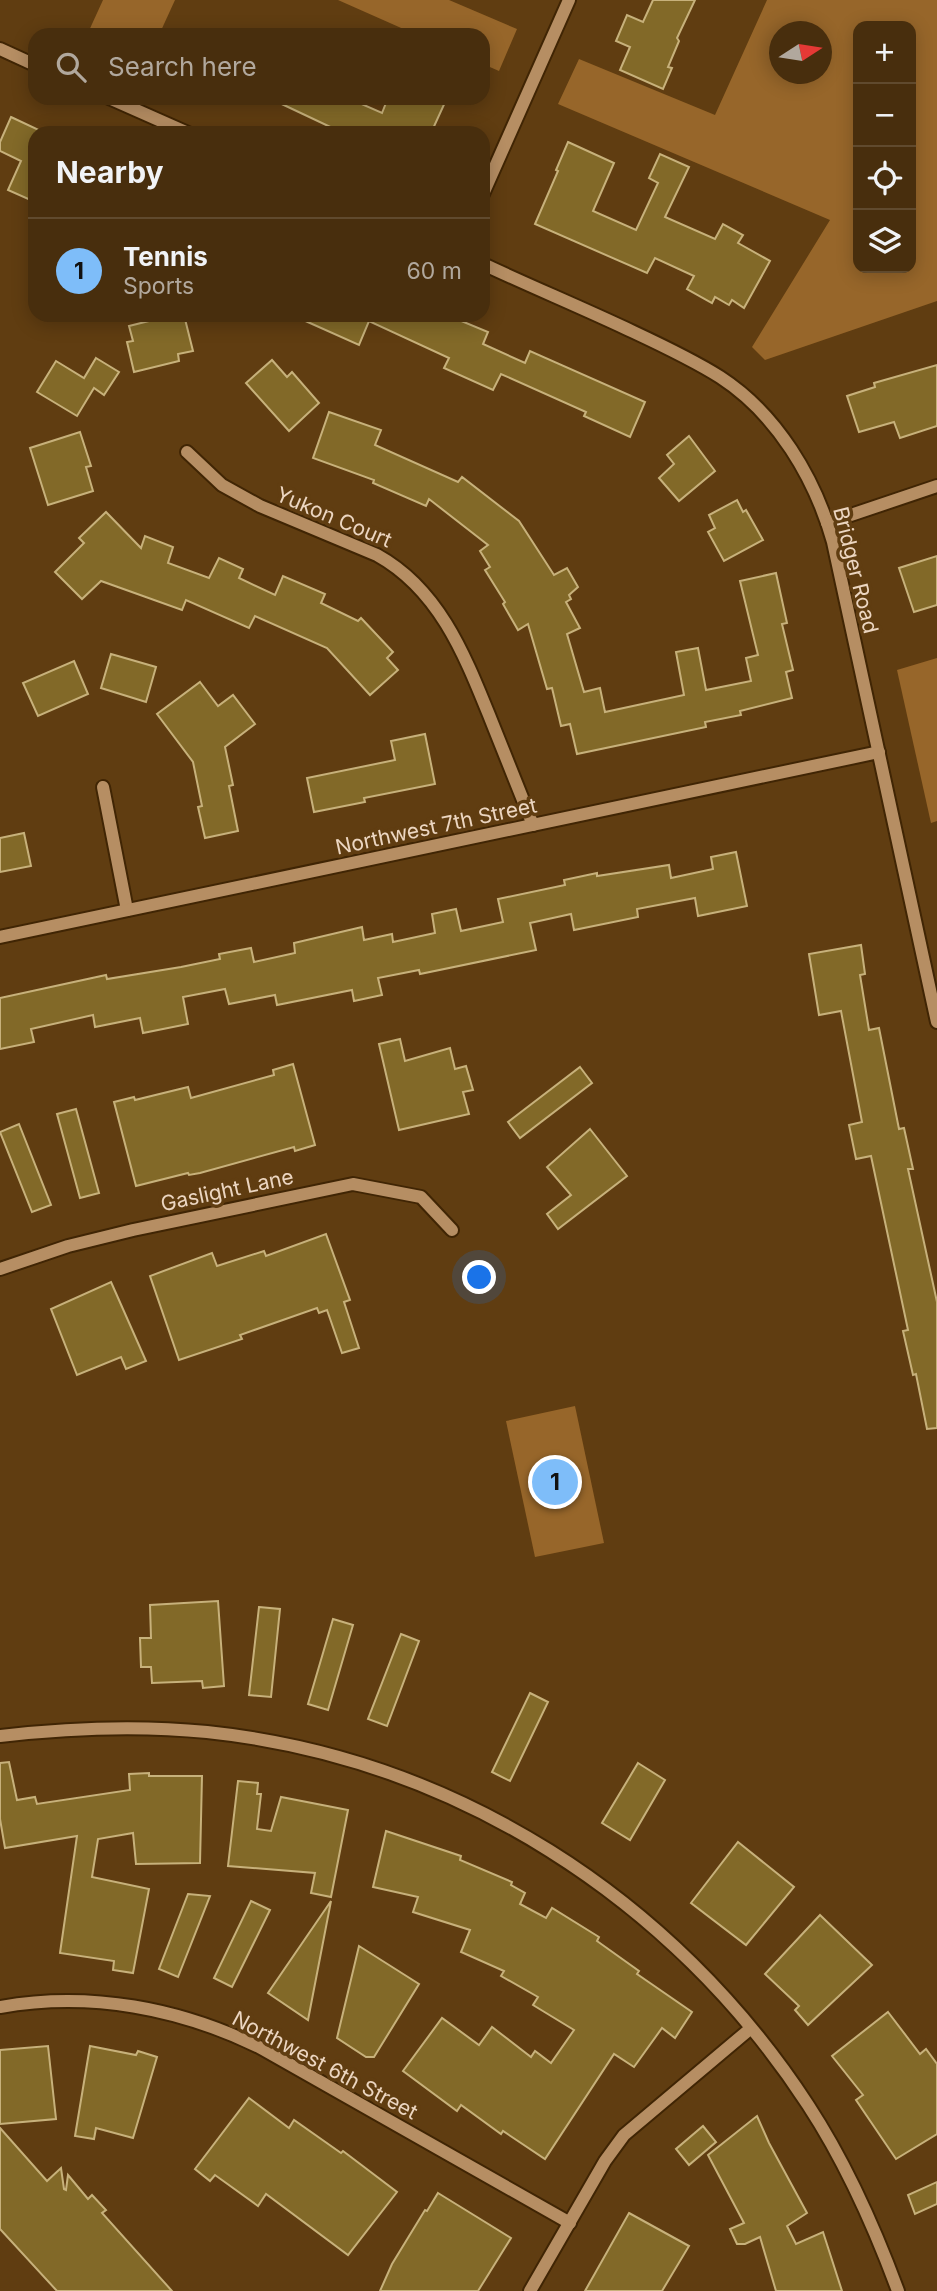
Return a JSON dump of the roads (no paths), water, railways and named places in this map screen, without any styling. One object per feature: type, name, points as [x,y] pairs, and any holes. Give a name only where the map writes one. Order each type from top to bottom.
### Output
[{"type":"street","points":[[490,178],[569,0]]},
{"type":"street","points":[[0,49],[28,62]]},
{"type":"street","points":[[125,105],[172,126]]},
{"type":"street","name":"Bridger Road","points":[[490,267],[666,347],[720,377],[765,417],[787,443],[810,481],[827,523],[937,1022]]},
{"type":"street","name":"Yukon Court","points":[[187,452],[222,485],[260,506],[377,555],[395,565],[414,582],[431,601],[462,650],[533,825]]},
{"type":"street","points":[[827,523],[937,486]]},
{"type":"street","name":"Northwest 7th Street","points":[[0,937],[879,752]]},
{"type":"street","points":[[103,787],[127,911]]},
{"type":"street","name":"Gaslight Lane","points":[[0,1269],[68,1246],[133,1230],[353,1184],[421,1197],[452,1230]]},
{"type":"street","points":[[0,1736],[104,1728],[205,1732],[281,1744],[328,1755],[425,1787],[508,1826],[558,1856],[619,1898],[680,1950],[717,1987],[787,2074],[843,2164],[870,2218],[898,2291]]},
{"type":"street","name":"Northwest 6th Street","points":[[0,2007],[62,2001],[111,2003],[157,2010],[222,2031],[261,2048],[570,2223]]},
{"type":"street","points":[[530,2291],[605,2161],[624,2135],[750,2029]]},
{"type":"place","name":"Tennis","points":[[555,1482]]}]
